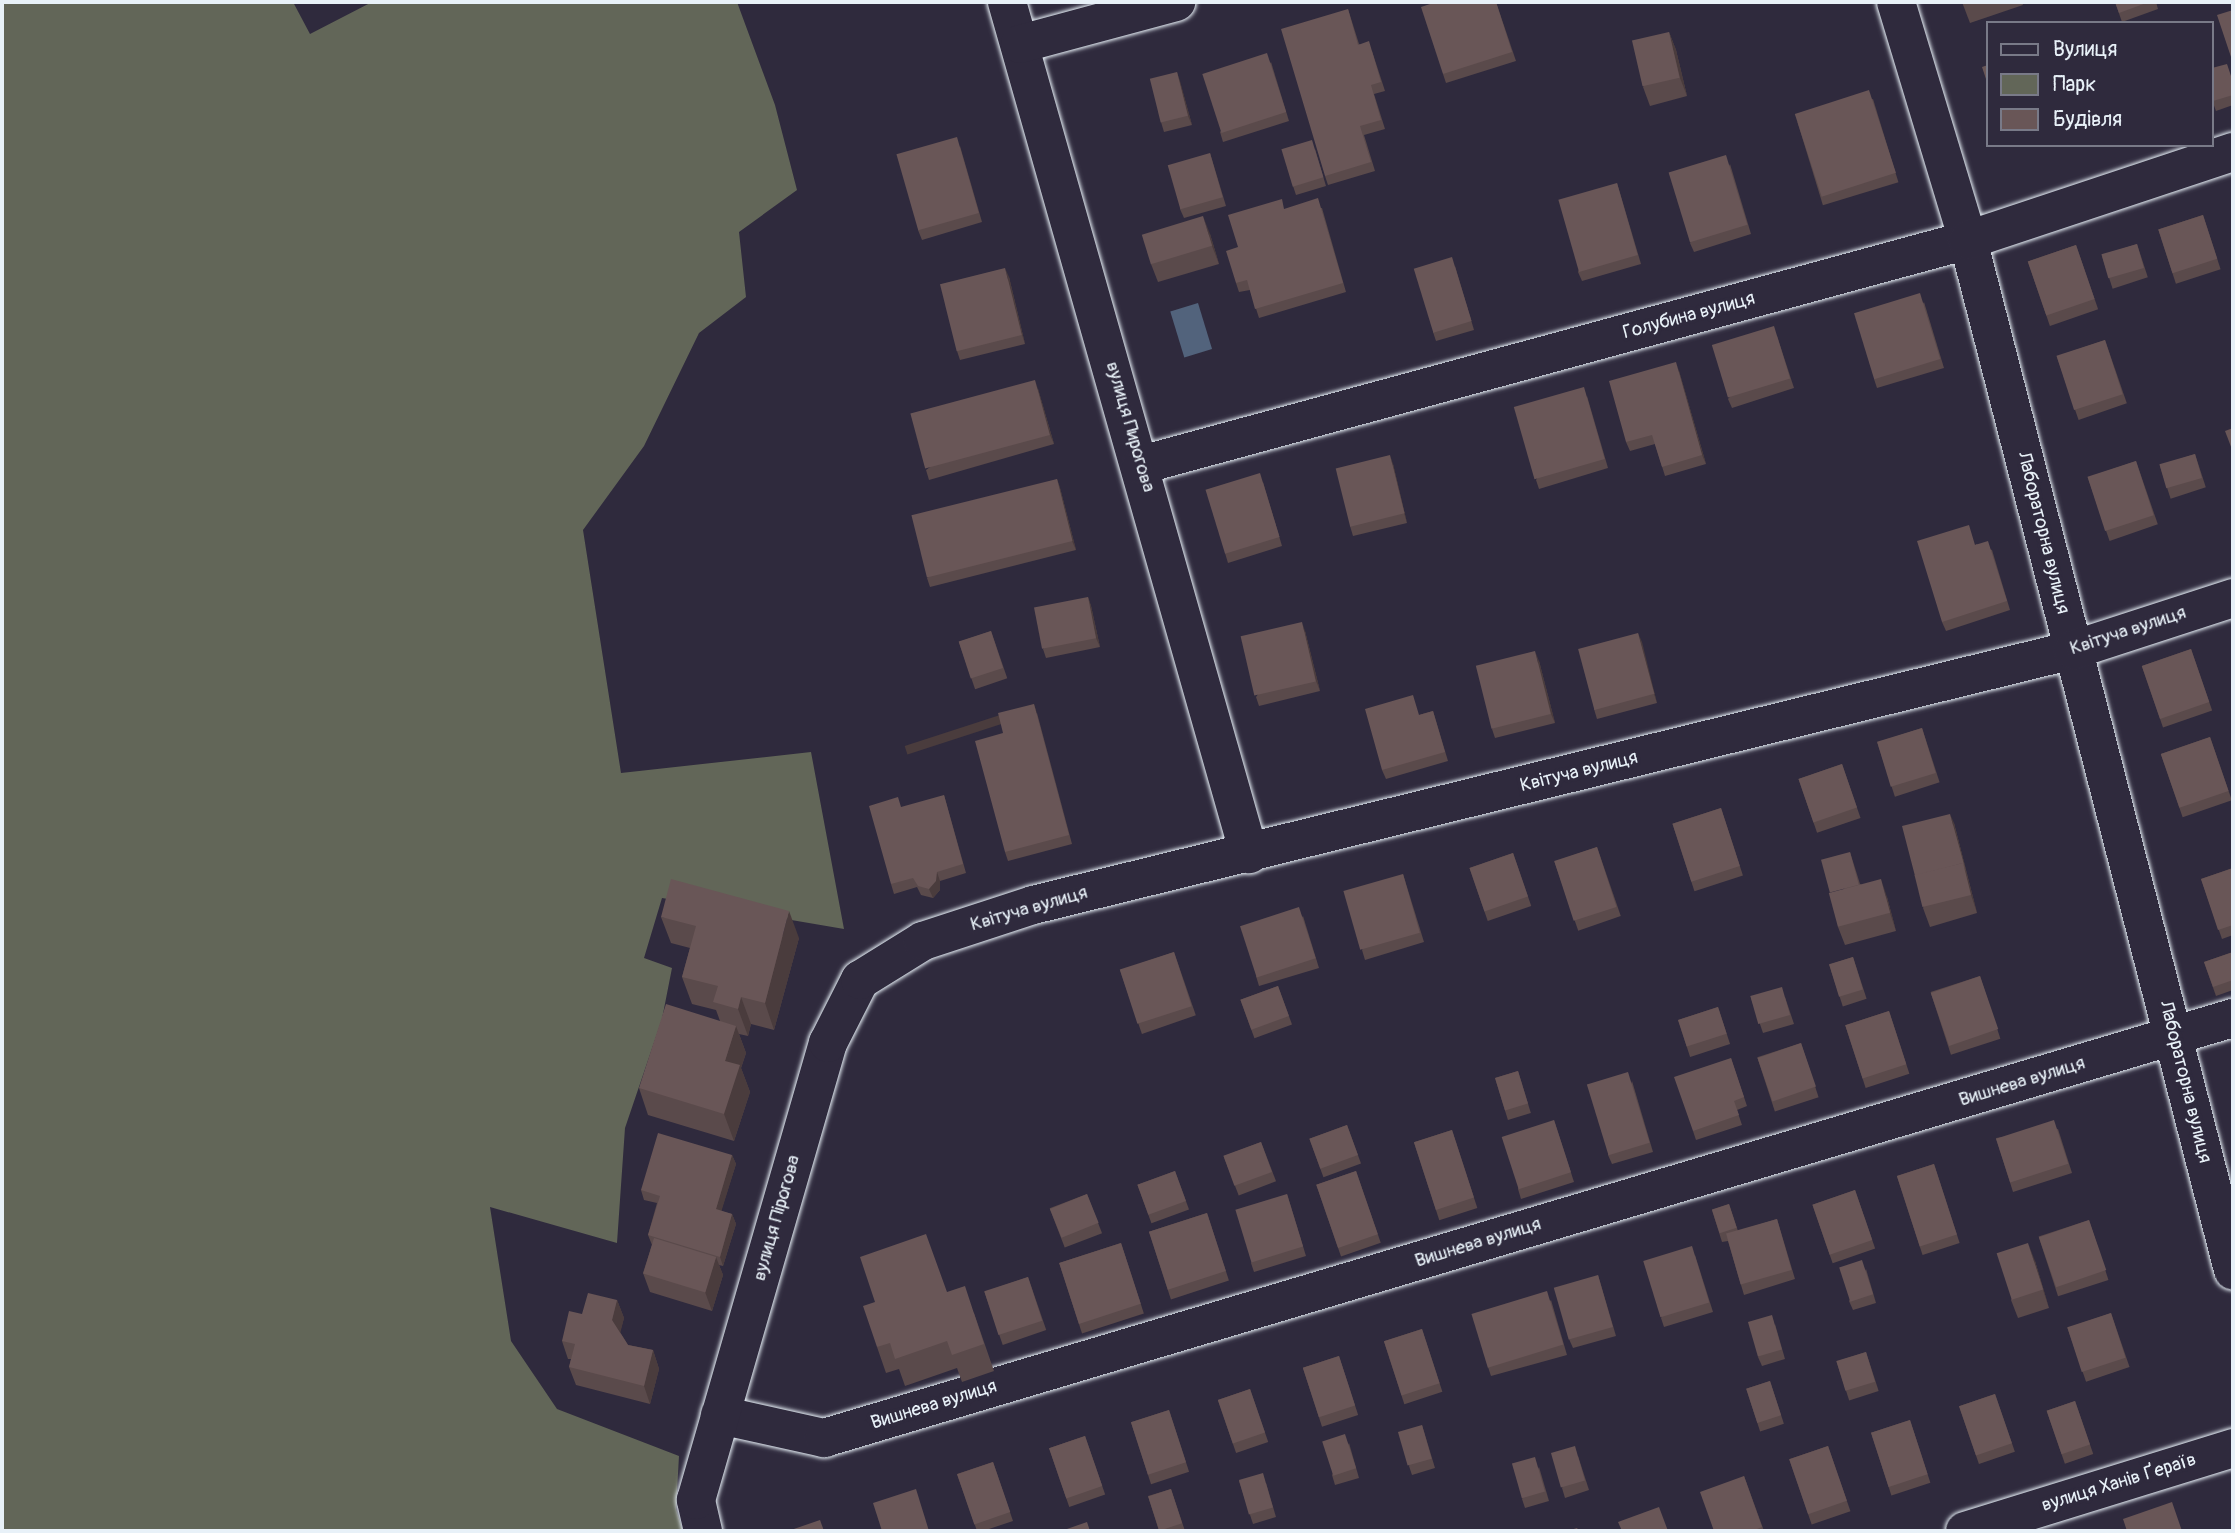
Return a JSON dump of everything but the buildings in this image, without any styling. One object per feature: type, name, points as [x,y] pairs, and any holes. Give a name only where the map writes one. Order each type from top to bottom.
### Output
[{"type":"street","name":"вулиця Пирогова","points":[[1007,2],[1141,465],[1249,854]]},
{"type":"street","points":[[1020,44],[1176,2]]},
{"type":"street","name":"Лабораторна вулиця","points":[[1896,2],[1968,240],[2233,1270]]},
{"type":"street","name":"Голубина вулиця","points":[[1141,465],[1968,240],[2233,152]]},
{"type":"street","name":"Квітуча вулиця","points":[[923,942],[1033,905],[2073,650],[2233,598]]},
{"type":"street","name":"вулиця Пірогова","points":[[704,1531],[696,1500],[828,1043],[860,980],[923,942]]},
{"type":"street","name":"Вишнева вулиця","points":[[720,1415],[824,1438],[2233,1018]]},
{"type":"street","name":"вулиця Ханів Ґераїв","points":[[1965,1531],[2233,1448]]},
{"type":"green space","points":[[2,2],[293,2],[310,34],[372,2],[737,2],[775,105],[797,190],[739,232],[746,297],[699,333],[644,446],[583,530],[621,773],[811,752],[844,929],[662,898],[644,958],[672,968],[662,1019],[625,1128],[617,1243],[490,1207],[511,1341],[557,1409],[679,1456],[676,1509],[683,1531],[2,1531]]},
{"type":"water","points":[[1198,303],[1212,349],[1184,357],[1170,311]]}]
